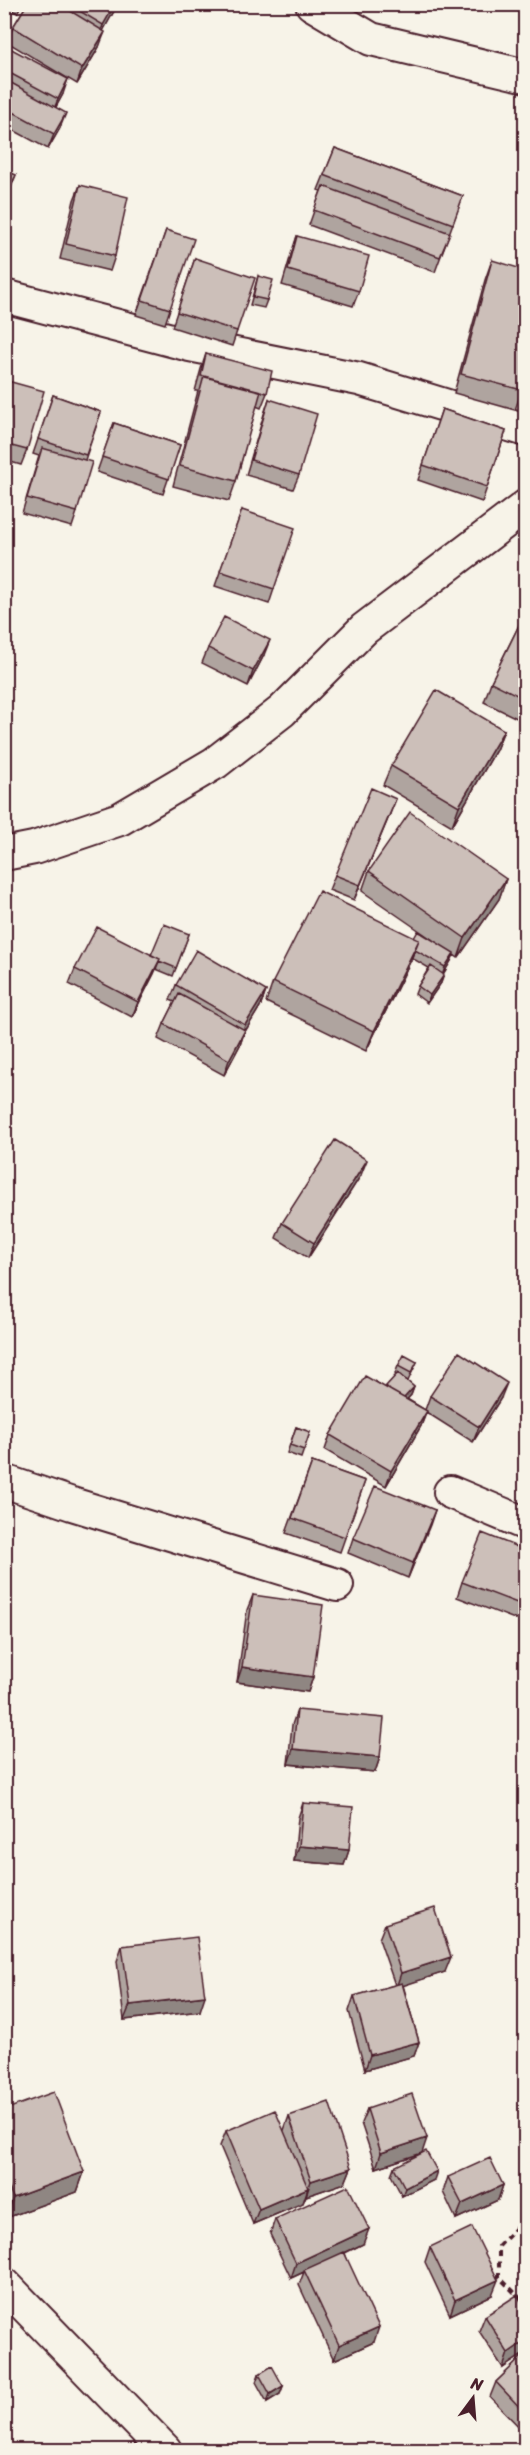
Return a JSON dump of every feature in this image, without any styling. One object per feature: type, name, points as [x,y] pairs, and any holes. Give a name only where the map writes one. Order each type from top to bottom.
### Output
[{"type":"street","points":[[312,4],[371,39],[525,76]]},
{"type":"street","points":[[4,296],[190,345],[359,379],[525,430]]},
{"type":"street","points":[[4,854],[34,848],[120,819],[216,763],[282,711],[364,629],[525,506]]},
{"type":"street","points":[[4,1481],[337,1585]]},
{"type":"street","points":[[450,1492],[525,1524]]},
{"type":"street","points":[[4,2284],[165,2451]]},
{"type":"path","points":[[525,2221],[499,2246],[499,2277],[525,2304]]},
{"type":"building","points":[[27,4],[59,4],[105,32],[82,69],[13,27]]},
{"type":"building","points":[[68,4],[115,4],[103,25]]},
{"type":"building","points":[[4,45],[68,79],[58,99],[4,70]]},
{"type":"building","points":[[4,79],[66,113],[54,134],[4,107]]},
{"type":"building","points":[[335,148],[463,196],[453,224],[324,175]]},
{"type":"building","points":[[4,170],[16,175],[4,198]]},
{"type":"building","points":[[80,185],[128,197],[115,256],[66,244]]},
{"type":"building","points":[[323,186],[450,233],[440,257],[314,210]]},
{"type":"building","points":[[166,230],[194,239],[170,309],[142,300]]},
{"type":"building","points":[[297,236],[369,256],[359,291],[288,270]]},
{"type":"building","points":[[195,258],[255,278],[237,331],[177,312]]},
{"type":"building","points":[[492,260],[525,270],[525,377],[522,390],[461,374]]},
{"type":"building","points":[[258,276],[273,280],[267,300],[253,297]]},
{"type":"building","points":[[206,354],[272,371],[267,393],[201,376]]},
{"type":"building","points":[[204,376],[261,391],[236,481],[180,466]]},
{"type":"building","points":[[4,380],[44,391],[27,450],[4,444]]},
{"type":"building","points":[[53,395],[101,412],[86,455],[38,439]]},
{"type":"building","points":[[269,399],[317,414],[299,475],[251,460]]},
{"type":"building","points":[[442,409],[506,431],[487,487],[423,465]]},
{"type":"building","points":[[114,423],[180,445],[169,479],[102,457]]},
{"type":"building","points":[[42,448],[92,462],[77,512],[27,498]]},
{"type":"building","points":[[242,510],[295,528],[274,589],[220,571]]},
{"type":"building","points":[[525,613],[525,699],[491,682]]},
{"type":"building","points":[[224,617],[270,640],[253,671],[208,648]]},
{"type":"building","points":[[436,690],[504,730],[459,806],[391,766]]},
{"type":"building","points":[[371,788],[396,799],[360,885],[335,875]]},
{"type":"building","points":[[410,812],[506,879],[465,938],[369,871]]},
{"type":"building","points":[[319,891],[419,940],[374,1031],[273,982]]},
{"type":"building","points":[[164,924],[189,934],[176,968],[151,955]]},
{"type":"building","points":[[97,927],[160,959],[138,1002],[75,969]]},
{"type":"building","points":[[418,931],[454,953],[445,967],[415,950],[419,940],[414,938]]},
{"type":"building","points":[[196,950],[266,991],[245,1025],[176,985]]},
{"type":"building","points":[[431,966],[444,975],[430,995],[418,986]]},
{"type":"building","points":[[179,994],[245,1030],[229,1060],[164,1024]]},
{"type":"building","points":[[335,1140],[367,1160],[314,1243],[282,1223]]},
{"type":"building","points":[[459,1352],[507,1383],[479,1427],[430,1396]]},
{"type":"building","points":[[404,1355],[417,1362],[411,1373],[398,1366]]},
{"type":"building","points":[[398,1373],[414,1387],[404,1398],[386,1386]]},
{"type":"building","points":[[365,1376],[427,1411],[391,1471],[330,1435]]},
{"type":"building","points":[[296,1427],[310,1432],[304,1450],[290,1445]]},
{"type":"building","points":[[312,1462],[365,1481],[345,1537],[292,1518]]},
{"type":"building","points":[[375,1486],[435,1510],[413,1563],[353,1538]]},
{"type":"building","points":[[482,1533],[525,1550],[525,1606],[462,1582]]},
{"type":"building","points":[[253,1595],[323,1605],[313,1677],[242,1667]]},
{"type":"building","points":[[297,1710],[384,1718],[380,1757],[293,1749]]},
{"type":"building","points":[[303,1803],[353,1807],[349,1850],[299,1846]]},
{"type":"building","points":[[435,1908],[451,1957],[401,1973],[385,1924]]},
{"type":"building","points":[[197,1937],[205,1996],[130,2005],[122,1946]]},
{"type":"building","points":[[402,1983],[419,2042],[370,2055],[354,1996]]},
{"type":"building","points":[[54,2092],[84,2172],[13,2198],[4,2175],[4,2110]]},
{"type":"building","points":[[412,2094],[427,2138],[381,2153],[367,2109]]},
{"type":"building","points":[[329,2102],[351,2168],[311,2181],[289,2116]]},
{"type":"building","points":[[275,2110],[308,2188],[259,2209],[226,2131]]},
{"type":"building","points":[[426,2151],[437,2171],[405,2188],[394,2167]]},
{"type":"building","points":[[490,2158],[503,2185],[462,2204],[448,2177]]},
{"type":"building","points":[[348,2186],[369,2229],[296,2263],[275,2219]]},
{"type":"building","points":[[472,2227],[498,2280],[455,2300],[430,2247]]},
{"type":"building","points":[[344,2252],[379,2327],[339,2345],[304,2270]]},
{"type":"building","points":[[517,2295],[525,2307],[525,2341],[508,2353],[485,2316]]},
{"type":"building","points":[[525,2354],[525,2413],[496,2382]]},
{"type":"building","points":[[272,2366],[283,2386],[270,2394],[259,2374]]}]
